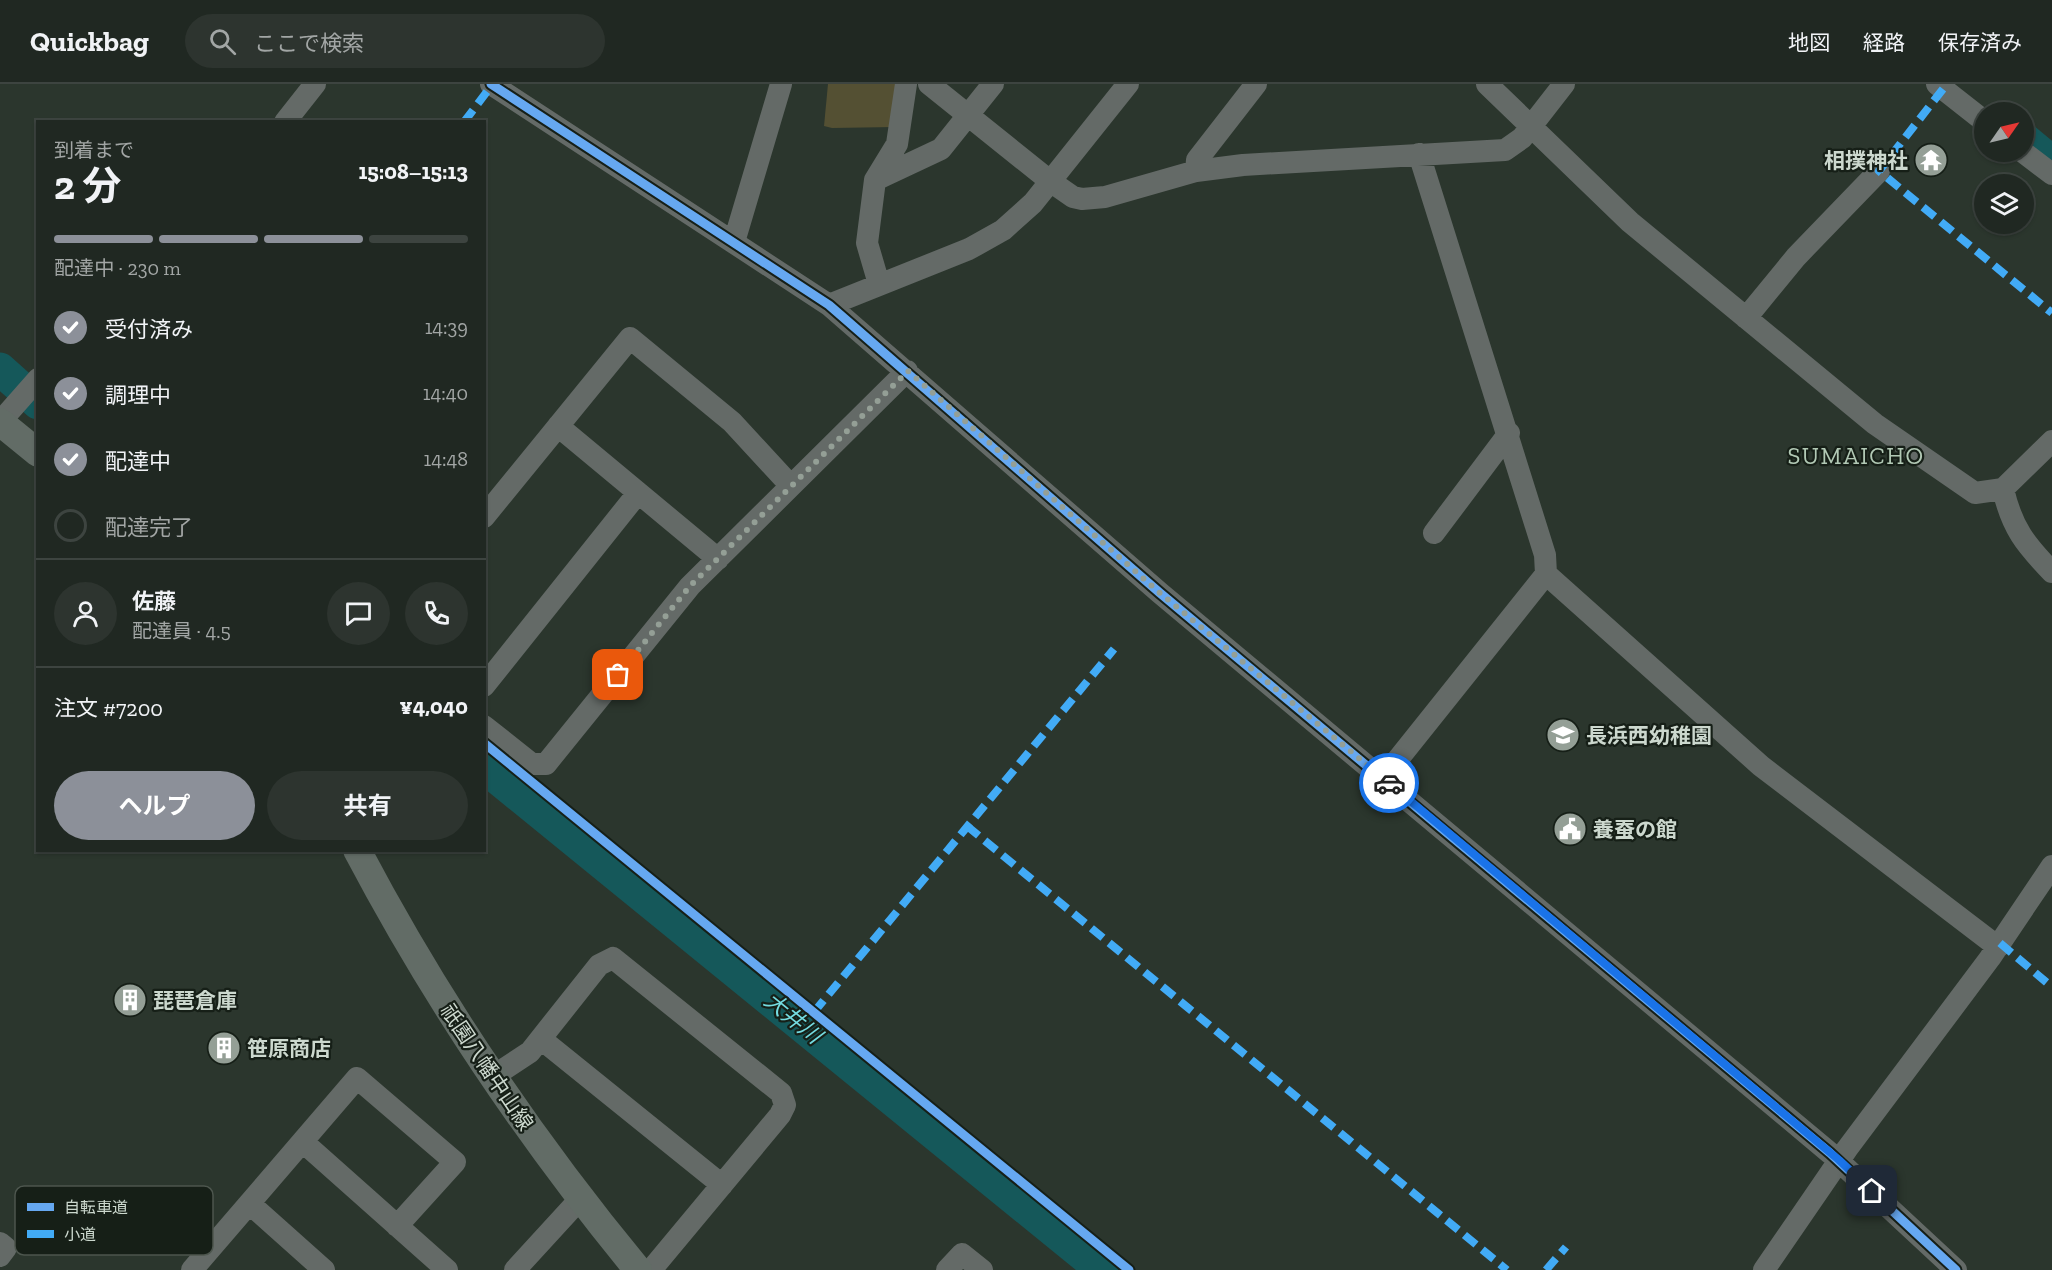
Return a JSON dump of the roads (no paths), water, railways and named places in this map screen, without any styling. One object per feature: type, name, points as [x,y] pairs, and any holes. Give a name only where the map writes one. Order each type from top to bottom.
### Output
[{"type":"main road","points":[[6,415],[36,451]]},
{"type":"main road","name":"祇園八幡中山線","points":[[358,852],[442,1000],[492,1077],[580,1199],[638,1270]]},
{"type":"street","points":[[287,120],[315,84]]},
{"type":"street","points":[[491,84],[829,305],[908,371],[1160,593],[1839,1160],[1956,1270]]},
{"type":"street","points":[[734,242],[781,84]]},
{"type":"street","points":[[879,284],[867,243],[875,180],[897,144],[906,84]]},
{"type":"street","points":[[929,84],[1050,181],[1073,197],[1094,199],[1196,171],[1286,160],[1505,150],[1522,138],[1564,84]]},
{"type":"street","points":[[875,180],[941,149],[993,84]]},
{"type":"street","points":[[829,305],[991,239],[1017,219],[1128,84]]},
{"type":"street","points":[[1196,171],[1197,160],[1256,84]]},
{"type":"street","points":[[1487,84],[1630,222],[1875,424],[1975,493],[2003,489],[2052,441]]},
{"type":"street","points":[[1937,84],[1974,114]]},
{"type":"street","points":[[1383,778],[1546,574],[1545,555],[1509,433],[1419,154]]},
{"type":"street","points":[[2034,160],[2052,174]]},
{"type":"street","points":[[1746,318],[1796,257],[1879,171]]},
{"type":"street","points":[[488,504],[558,426],[630,338],[732,422],[791,486]]},
{"type":"street","points":[[486,728],[532,764],[546,764],[690,586],[908,371]]},
{"type":"street","points":[[6,415],[36,380]]},
{"type":"street","points":[[558,426],[718,559]]},
{"type":"street","points":[[1434,533],[1509,433]]},
{"type":"street","points":[[2003,489],[2008,511],[2023,542],[2052,572]]},
{"type":"street","points":[[486,683],[638,493]]},
{"type":"street","points":[[1546,574],[1761,766],[1998,947]]},
{"type":"street","points":[[1764,1270],[1839,1160],[1998,947],[2052,866]]},
{"type":"street","points":[[492,1077],[530,1052],[603,962],[614,958],[783,1097],[785,1105],[782,1112],[651,1270]]},
{"type":"street","points":[[541,1039],[722,1185]]},
{"type":"street","points":[[213,1248],[357,1078],[455,1162],[397,1226]]},
{"type":"street","points":[[303,1142],[447,1270]]},
{"type":"street","points":[[515,1270],[580,1199]]},
{"type":"street","points":[[250,1204],[324,1270]]},
{"type":"street","points":[[0,1243],[6,1248],[0,1256]]},
{"type":"street","points":[[947,1270],[962,1254],[982,1270]]},
{"type":"street","points":[[195,1269],[207,1255]]},
{"type":"waterway","points":[[2034,147],[2052,162]]},
{"type":"waterway","name":"大井川","points":[[0,369],[36,401]]},
{"type":"waterway","name":"大井川","points":[[486,769],[1102,1270]]},
{"type":"place","name":"相撲神社","points":[[1931,160]]},
{"type":"place","name":"長浜西幼稚園","points":[[1563,735]]},
{"type":"place","name":"養蚕の館","points":[[1570,829]]},
{"type":"place","name":"琵琶倉庫","points":[[130,1000]]},
{"type":"place","name":"笹原商店","points":[[224,1048]]},
{"type":"district","name":"SUMAICHO","points":[[1856,455]]}]
